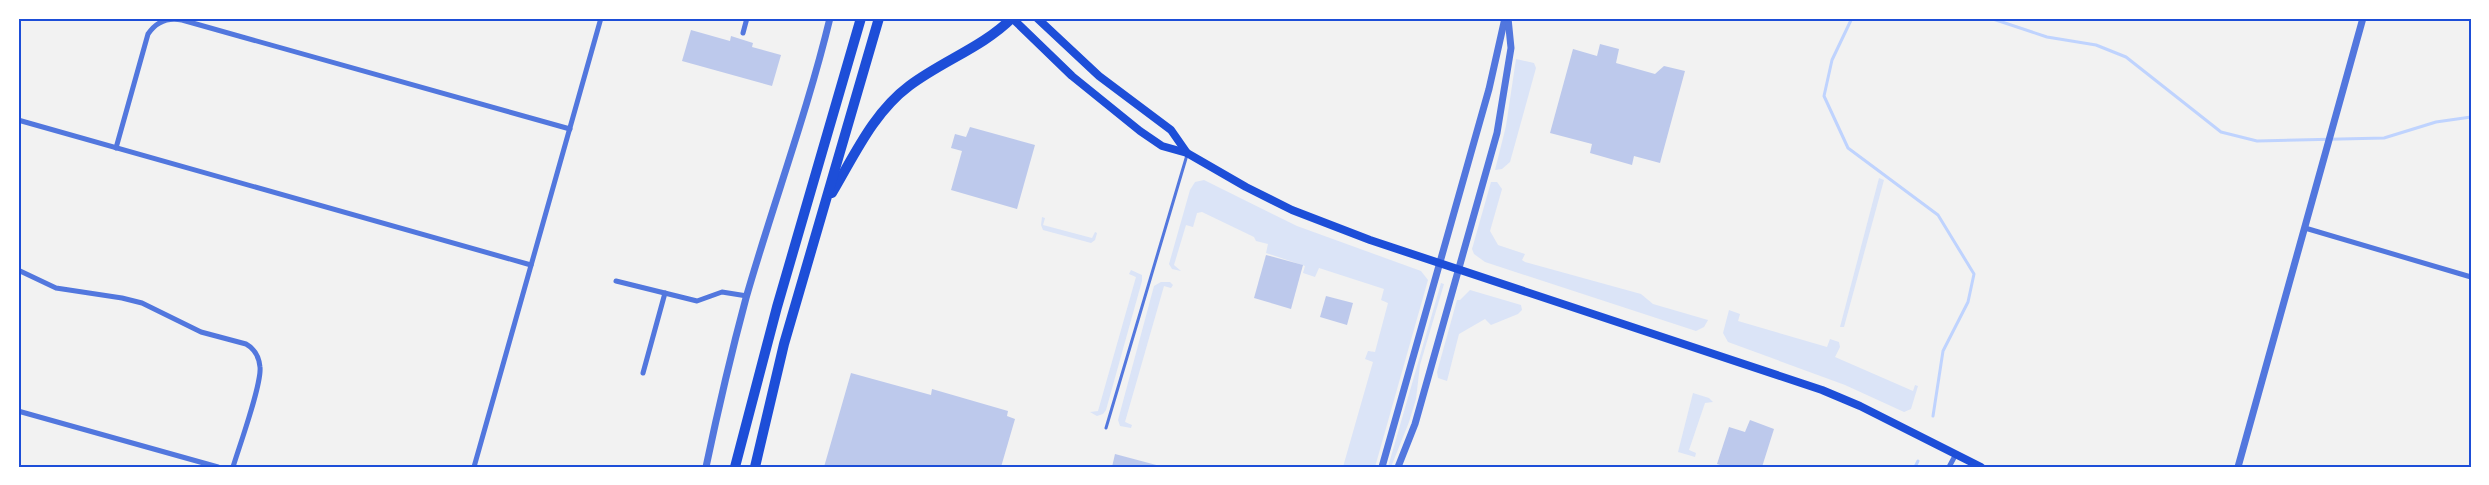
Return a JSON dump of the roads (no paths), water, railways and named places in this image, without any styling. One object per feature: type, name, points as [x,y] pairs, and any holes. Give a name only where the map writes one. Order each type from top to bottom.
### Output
[{"type":"highway","points":[[840,90],[852,18]]},
{"type":"highway","points":[[735,467],[777,307],[861,18]]},
{"type":"highway","points":[[755,467],[782,354],[879,18]]},
{"type":"highway","points":[[824,206],[870,128],[894,98],[926,74],[997,32],[1012,18]]},
{"type":"main road","points":[[1012,18],[1072,76],[1121,117],[1162,146],[1187,153],[1292,210],[1347,232],[1822,390],[1860,406],[1982,467]]},
{"type":"main road","points":[[1037,18],[1100,76],[1171,130],[1187,153]]},
{"type":"street","points":[[474,467],[602,18]]},
{"type":"street","points":[[743,33],[747,18]]},
{"type":"street","points":[[706,467],[721,395],[747,296],[816,76],[830,18]]},
{"type":"street","points":[[1382,467],[1489,89],[1506,18]]},
{"type":"street","points":[[1398,467],[1414,424],[1497,133],[1512,48],[1506,18]]},
{"type":"street","points":[[2238,467],[2363,18]]},
{"type":"street","points":[[116,148],[148,34],[157,24],[170,19],[193,23],[570,129]]},
{"type":"street","points":[[18,120],[531,265]]},
{"type":"street","points":[[2305,228],[2471,277]]},
{"type":"street","points":[[18,270],[56,288],[142,303],[201,332],[246,344],[258,355],[261,372],[234,467]]},
{"type":"street","points":[[616,281],[697,301],[722,292],[747,296]]},
{"type":"street","points":[[643,373],[665,293]]},
{"type":"street","points":[[18,411],[218,467]]},
{"type":"street","points":[[1949,467],[1956,454]]},
{"type":"lane","points":[[1106,428],[1187,153]]},
{"type":"waterway","points":[[1852,18],[1832,60],[1824,96],[1848,148],[1938,215],[1974,274],[1968,302],[1943,351],[1933,416]]},
{"type":"waterway","points":[[1990,18],[2047,37],[2096,45],[2126,57],[2221,132],[2257,141],[2384,138],[2436,122],[2471,117]]},
{"type":"waterway","points":[[1915,467],[1918,461]]}]
